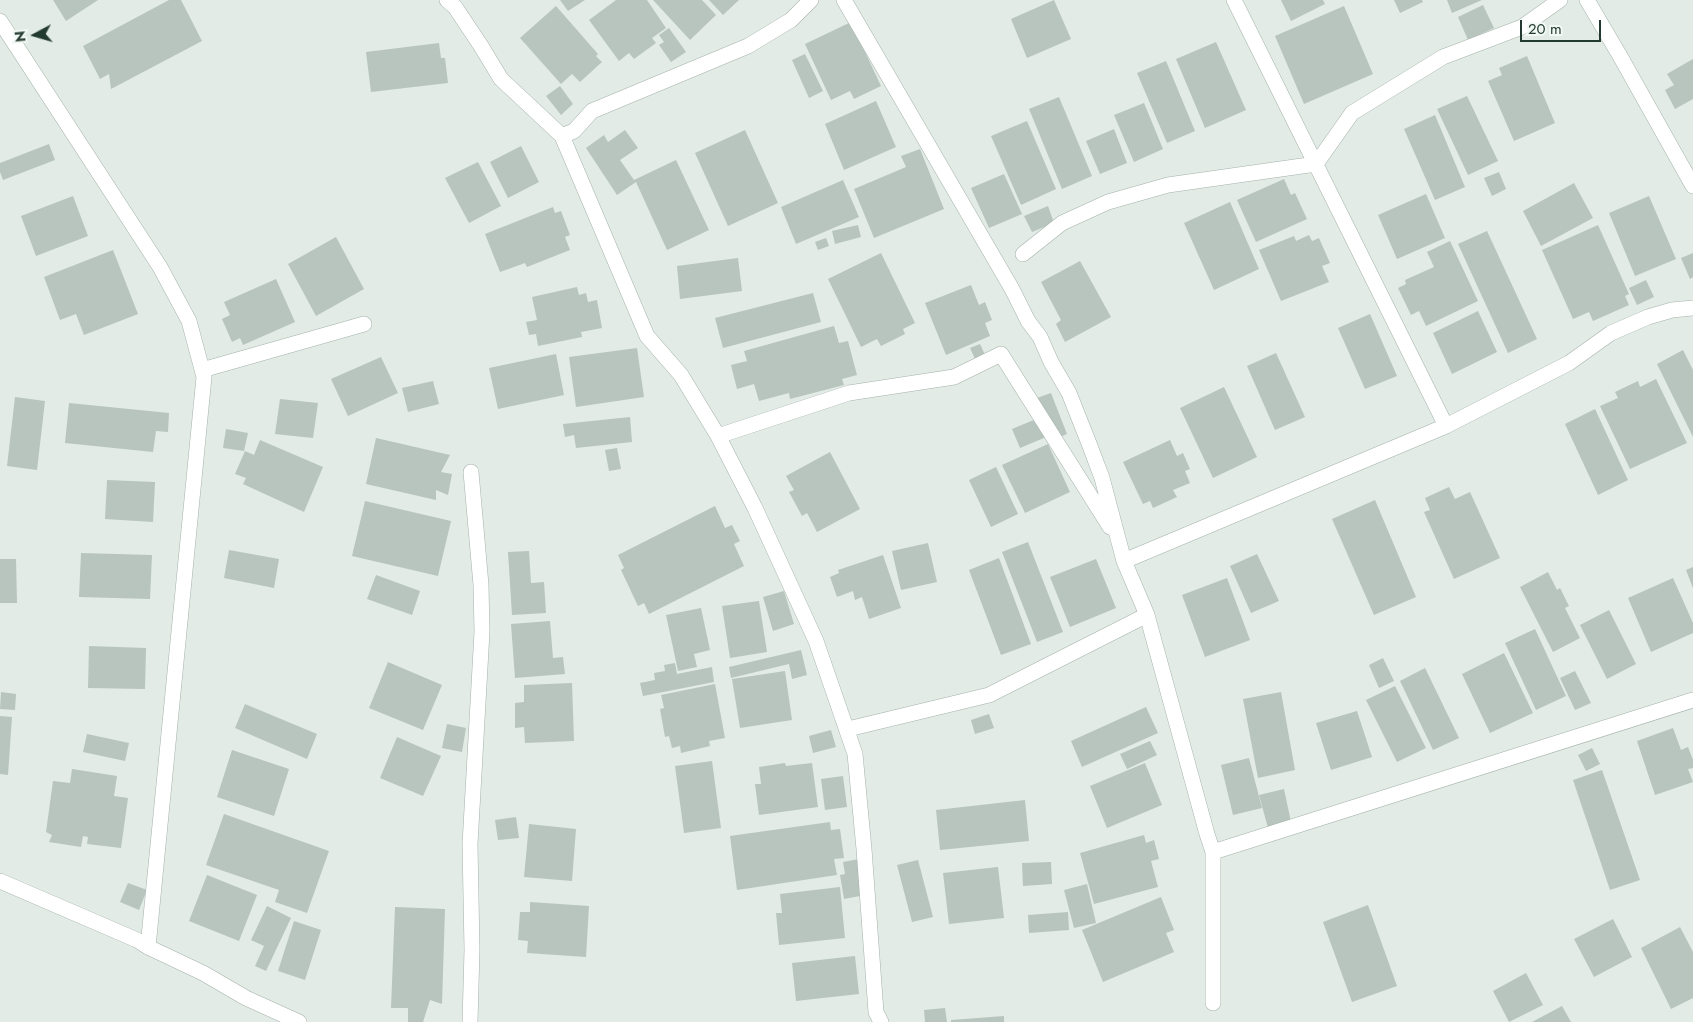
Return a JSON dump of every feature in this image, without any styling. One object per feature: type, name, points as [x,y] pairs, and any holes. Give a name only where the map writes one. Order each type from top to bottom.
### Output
[{"type":"street","points":[[447,0],[455,7],[501,79],[562,136],[647,336],[681,375],[718,436],[755,508],[816,641],[848,729],[855,754],[876,1012],[881,1022]]},
{"type":"street","points":[[562,136],[574,131],[592,112],[748,46],[791,20],[812,0]]},
{"type":"street","points":[[844,0],[1012,289],[1028,321],[1040,337],[1051,362],[1069,393],[1102,478],[1124,560],[1147,616],[1207,834],[1214,852],[1213,1003]]},
{"type":"street","points":[[1234,0],[1446,426]]},
{"type":"street","points":[[1023,254],[1062,223],[1108,202],[1168,185],[1316,164],[1352,113],[1443,57],[1522,27],[1560,0]]},
{"type":"street","points":[[1587,0],[1693,186]]},
{"type":"street","points":[[0,21],[160,267],[189,321],[204,377],[148,947]]},
{"type":"street","points":[[1654,106],[1693,172]]},
{"type":"street","points":[[1124,560],[1446,426],[1569,363],[1611,333],[1648,317],[1672,310],[1693,308]]},
{"type":"street","points":[[202,370],[364,324]]},
{"type":"street","points":[[718,436],[849,393],[954,377],[1001,354],[1119,540]]},
{"type":"street","points":[[470,1022],[472,950],[470,844],[482,632],[481,585],[471,472]]},
{"type":"street","points":[[848,729],[989,695],[1147,616]]},
{"type":"street","points":[[1214,852],[1693,700]]},
{"type":"street","points":[[0,881],[137,940],[203,973],[246,998],[299,1022]]},
{"type":"building","points":[[53,0],[98,0],[66,21]]},
{"type":"building","points":[[169,0],[181,0],[202,41],[111,89],[109,74],[100,79],[83,46]]},
{"type":"building","points":[[560,0],[585,0],[568,11]]},
{"type":"building","points":[[616,0],[647,0],[666,28],[652,38],[656,43],[634,59],[629,53],[619,61],[589,20]]},
{"type":"building","points":[[653,0],[702,0],[716,15],[690,40]]},
{"type":"building","points":[[709,0],[739,0],[723,15]]},
{"type":"building","points":[[1054,0],[1071,39],[1027,58],[1011,19]]},
{"type":"building","points":[[1281,0],[1323,0],[1325,4],[1291,21]]},
{"type":"building","points":[[1394,0],[1422,0],[1423,2],[1400,13]]},
{"type":"building","points":[[1447,0],[1482,0],[1452,13]]},
{"type":"building","points":[[1483,5],[1494,28],[1468,40],[1458,17]]},
{"type":"building","points":[[556,6],[598,54],[596,56],[602,62],[580,82],[572,74],[561,84],[520,38]]},
{"type":"building","points":[[1344,6],[1373,74],[1304,104],[1275,36]]},
{"type":"building","points":[[851,22],[881,86],[854,99],[850,91],[831,100],[805,44]]},
{"type":"building","points":[[669,28],[686,52],[671,62],[659,45],[664,42],[659,35]]},
{"type":"building","points":[[1216,42],[1246,110],[1205,128],[1176,59]]},
{"type":"building","points":[[439,43],[441,58],[445,58],[448,83],[371,92],[366,52]]},
{"type":"building","points":[[805,54],[823,91],[809,98],[792,60]]},
{"type":"building","points":[[1527,56],[1555,123],[1514,141],[1488,81],[1502,75],[1499,68]]},
{"type":"building","points":[[1693,59],[1693,99],[1675,109],[1665,90],[1674,85],[1667,74]]},
{"type":"building","points":[[1166,61],[1195,131],[1167,143],[1137,73]]},
{"type":"building","points":[[560,86],[573,104],[561,115],[546,96]]},
{"type":"building","points":[[1467,96],[1498,161],[1468,175],[1437,109]]},
{"type":"building","points":[[1059,97],[1092,176],[1062,189],[1029,109]]},
{"type":"building","points":[[876,101],[896,147],[844,170],[825,124]]},
{"type":"building","points":[[1144,103],[1163,149],[1134,162],[1114,115]]},
{"type":"building","points":[[1435,115],[1465,187],[1435,200],[1404,129]]},
{"type":"building","points":[[1027,121],[1056,189],[1021,205],[991,136]]},
{"type":"building","points":[[1114,129],[1127,163],[1100,174],[1086,141]]},
{"type":"building","points":[[625,130],[638,148],[620,160],[634,180],[676,160],[709,230],[667,250],[636,182],[617,195],[586,148],[604,135],[608,142]]},
{"type":"building","points":[[745,130],[778,203],[728,226],[695,153]]},
{"type":"building","points":[[49,144],[55,160],[3,180],[0,172],[0,163]]},
{"type":"building","points":[[521,146],[539,182],[508,198],[490,162]]},
{"type":"building","points":[[920,149],[944,209],[874,238],[854,189],[906,167],[901,156]]},
{"type":"building","points":[[478,162],[501,206],[469,223],[445,178]]},
{"type":"building","points":[[1499,172],[1506,189],[1492,196],[1484,178]]},
{"type":"building","points":[[1004,174],[1022,214],[989,228],[971,188]]},
{"type":"building","points":[[1284,179],[1291,195],[1295,193],[1307,219],[1256,242],[1237,200]]},
{"type":"building","points":[[843,180],[859,217],[796,244],[781,207]]},
{"type":"building","points":[[1574,183],[1593,218],[1541,246],[1523,211]]},
{"type":"building","points":[[1426,194],[1445,238],[1397,259],[1378,215]]},
{"type":"building","points":[[73,196],[88,236],[36,256],[21,216]]},
{"type":"building","points":[[1649,196],[1676,259],[1635,276],[1609,213]]},
{"type":"building","points":[[1230,202],[1259,269],[1214,290],[1184,223]]},
{"type":"building","points":[[1048,206],[1054,223],[1032,232],[1024,216]]},
{"type":"building","points":[[553,207],[555,213],[561,211],[570,235],[565,237],[570,250],[527,267],[525,263],[500,272],[485,234]]},
{"type":"building","points":[[858,225],[861,237],[835,244],[832,231]]},
{"type":"building","points":[[1598,225],[1629,294],[1625,296],[1629,305],[1593,321],[1589,312],[1573,319],[1542,250]]},
{"type":"building","points":[[1487,231],[1537,339],[1508,353],[1458,244]]},
{"type":"building","points":[[1309,235],[1312,241],[1319,238],[1330,263],[1322,266],[1329,282],[1281,301],[1259,250],[1294,236],[1296,241]]},
{"type":"building","points":[[336,237],[364,289],[316,316],[288,264]]},
{"type":"building","points":[[826,238],[829,246],[818,250],[815,242]]},
{"type":"building","points":[[1450,241],[1478,301],[1426,326],[1419,311],[1411,315],[1398,288],[1406,284],[1405,280],[1434,267],[1427,252]]},
{"type":"building","points":[[113,250],[138,314],[84,335],[76,314],[60,320],[44,277]]},
{"type":"building","points":[[881,253],[915,323],[903,329],[905,334],[881,346],[877,339],[861,347],[828,279]]},
{"type":"building","points":[[1693,253],[1693,277],[1690,279],[1681,258]]},
{"type":"building","points":[[738,258],[742,291],[680,299],[677,266]]},
{"type":"building","points":[[1080,261],[1111,317],[1065,342],[1056,324],[1061,320],[1041,282]]},
{"type":"building","points":[[276,279],[295,322],[243,345],[240,338],[232,342],[222,319],[230,315],[224,302]]},
{"type":"building","points":[[1646,280],[1654,297],[1637,305],[1629,288]]},
{"type":"building","points":[[971,285],[979,305],[985,302],[992,320],[985,323],[990,336],[946,355],[925,303]]},
{"type":"building","points":[[577,287],[579,295],[586,293],[588,302],[597,300],[602,328],[581,332],[582,337],[538,346],[536,334],[529,335],[526,322],[537,320],[532,297]]},
{"type":"building","points":[[813,293],[821,322],[723,348],[715,318]]},
{"type":"building","points":[[1478,311],[1497,352],[1452,374],[1433,333]]},
{"type":"building","points":[[1370,314],[1397,376],[1365,389],[1338,328]]},
{"type":"building","points":[[834,326],[839,343],[848,341],[857,375],[842,379],[844,385],[790,399],[789,393],[759,401],[754,384],[737,389],[731,365],[747,361],[744,351]]},
{"type":"building","points":[[980,344],[986,357],[976,361],[970,348]]},
{"type":"building","points":[[637,348],[644,397],[576,407],[569,357]]},
{"type":"building","points":[[1683,350],[1693,370],[1693,437],[1657,364]]},
{"type":"building","points":[[1276,353],[1305,417],[1275,430],[1247,366]]},
{"type":"building","points":[[556,354],[564,395],[498,409],[489,368]]},
{"type":"building","points":[[381,357],[398,393],[348,416],[331,379]]},
{"type":"building","points":[[1656,379],[1687,443],[1630,469],[1600,406],[1618,398],[1615,392],[1638,381],[1640,387]]},
{"type":"building","points":[[433,381],[439,404],[408,412],[402,388]]},
{"type":"building","points":[[1224,387],[1257,457],[1213,478],[1180,408]]},
{"type":"building","points":[[1051,393],[1067,434],[1053,440],[1051,435],[1020,448],[1012,429],[1041,417],[1034,399]]},
{"type":"building","points":[[15,397],[45,401],[37,470],[7,466]]},
{"type":"building","points":[[280,399],[318,403],[313,438],[275,434]]},
{"type":"building","points":[[69,403],[169,413],[168,432],[156,431],[153,452],[65,443]]},
{"type":"building","points":[[1595,409],[1628,480],[1598,495],[1565,424]]},
{"type":"building","points":[[630,417],[632,442],[576,448],[574,435],[565,437],[563,424]]},
{"type":"building","points":[[226,429],[248,433],[244,451],[223,448]]},
{"type":"building","points":[[376,438],[450,455],[441,472],[452,474],[448,495],[436,490],[436,500],[366,484]]},
{"type":"building","points":[[260,440],[323,467],[304,512],[243,484],[246,478],[235,474],[245,451],[254,455]]},
{"type":"building","points":[[1170,440],[1177,456],[1183,453],[1190,469],[1185,471],[1190,483],[1173,490],[1177,497],[1153,508],[1150,501],[1143,504],[1123,462]]},
{"type":"building","points":[[1048,444],[1070,492],[1025,513],[1002,465]]},
{"type":"building","points":[[617,448],[621,469],[609,471],[605,450]]},
{"type":"building","points":[[830,452],[860,509],[817,532],[807,513],[802,516],[789,492],[794,490],[786,476]]},
{"type":"building","points":[[996,467],[1018,514],[991,527],[969,480]]},
{"type":"building","points":[[107,480],[155,482],[153,522],[105,519]]},
{"type":"building","points":[[1449,487],[1455,499],[1470,492],[1500,558],[1454,579],[1424,512],[1430,510],[1425,498]]},
{"type":"building","points":[[1375,500],[1416,597],[1374,615],[1332,519]]},
{"type":"building","points":[[365,501],[451,521],[438,576],[352,556]]},
{"type":"building","points":[[715,506],[725,528],[732,525],[740,541],[734,544],[744,566],[649,614],[644,603],[638,606],[621,570],[624,568],[618,555]]},
{"type":"building","points":[[1028,542],[1063,632],[1037,642],[1002,552]]},
{"type":"building","points":[[928,543],[937,582],[901,590],[892,551]]},
{"type":"building","points":[[229,550],[279,559],[274,588],[224,578]]},
{"type":"building","points":[[529,551],[531,583],[544,582],[546,613],[512,615],[508,552]]},
{"type":"building","points":[[81,553],[152,555],[150,599],[79,597]]},
{"type":"building","points":[[1257,554],[1279,601],[1251,613],[1230,566]]},
{"type":"building","points":[[883,555],[901,608],[869,619],[862,597],[855,600],[853,591],[837,597],[830,577],[839,573],[838,570]]},
{"type":"building","points":[[999,558],[1031,644],[1001,655],[969,570]]},
{"type":"building","points":[[0,559],[16,559],[17,603],[0,603]]},
{"type":"building","points":[[1096,559],[1116,608],[1070,627],[1050,577]]},
{"type":"building","points":[[1693,567],[1693,588],[1686,570]]},
{"type":"building","points":[[1548,572],[1557,590],[1560,588],[1569,606],[1565,608],[1580,638],[1553,652],[1520,587]]},
{"type":"building","points":[[376,575],[420,591],[412,615],[367,599]]},
{"type":"building","points":[[1227,578],[1250,640],[1205,657],[1182,595]]},
{"type":"building","points":[[1673,578],[1693,623],[1693,633],[1651,652],[1628,598]]},
{"type":"building","points":[[784,591],[794,624],[773,631],[763,597]]},
{"type":"building","points":[[759,601],[767,652],[730,658],[722,606]]},
{"type":"building","points":[[701,608],[710,650],[694,654],[697,667],[678,671],[666,615]]},
{"type":"building","points":[[1609,610],[1636,664],[1607,679],[1580,625]]},
{"type":"building","points":[[550,621],[553,658],[563,657],[565,674],[515,678],[511,624]]},
{"type":"building","points":[[1535,629],[1566,696],[1536,710],[1505,643]]},
{"type":"building","points":[[89,646],[146,648],[145,689],[88,688]]},
{"type":"building","points":[[801,650],[807,675],[792,679],[789,664],[731,678],[729,667]]},
{"type":"building","points":[[1504,653],[1533,713],[1490,733],[1462,674]]},
{"type":"building","points":[[1383,658],[1394,681],[1379,688],[1369,665]]},
{"type":"building","points":[[388,662],[442,685],[423,730],[369,708]]},
{"type":"building","points":[[675,663],[677,674],[712,667],[714,682],[643,696],[640,683],[655,680],[654,673],[665,671],[664,665]]},
{"type":"building","points":[[1425,668],[1459,738],[1433,750],[1400,681]]},
{"type":"building","points":[[785,671],[792,720],[740,728],[732,679]]},
{"type":"building","points":[[1575,671],[1591,703],[1575,710],[1560,678]]},
{"type":"building","points":[[572,683],[574,741],[525,743],[524,727],[515,728],[515,703],[524,702],[524,685]]},
{"type":"building","points":[[715,684],[725,738],[709,741],[710,746],[681,753],[680,746],[672,748],[669,736],[665,737],[660,709],[664,708],[661,695]]},
{"type":"building","points":[[1395,686],[1426,748],[1397,762],[1366,700]]},
{"type":"building","points":[[1,692],[16,694],[15,710],[0,709]]},
{"type":"building","points":[[1281,692],[1295,770],[1258,778],[1243,699]]},
{"type":"building","points":[[245,704],[317,734],[307,759],[235,728]]},
{"type":"building","points":[[1146,707],[1158,733],[1082,767],[1071,741]]},
{"type":"building","points":[[1357,711],[1372,757],[1331,770],[1316,723]]},
{"type":"building","points":[[989,714],[994,728],[975,734],[971,720]]},
{"type":"building","points":[[0,716],[12,717],[8,775],[0,774]]},
{"type":"building","points":[[447,724],[466,728],[462,752],[442,748]]},
{"type":"building","points":[[1673,728],[1681,750],[1688,747],[1693,760],[1693,768],[1688,769],[1693,782],[1655,795],[1637,741]]},
{"type":"building","points":[[831,730],[836,747],[813,753],[809,736]]},
{"type":"building","points":[[87,734],[129,743],[125,761],[83,752]]},
{"type":"building","points":[[397,737],[441,756],[423,796],[380,778]]},
{"type":"building","points":[[1150,741],[1157,755],[1127,769],[1120,754]]},
{"type":"building","points":[[1592,748],[1600,764],[1586,771],[1578,755]]},
{"type":"building","points":[[232,750],[289,769],[274,816],[217,797]]},
{"type":"building","points":[[1249,758],[1262,808],[1233,815],[1221,765]]},
{"type":"building","points":[[712,761],[721,828],[684,833],[675,766]]},
{"type":"building","points":[[785,763],[786,766],[812,763],[818,807],[759,815],[755,784],[761,784],[759,767]]},
{"type":"building","points":[[1145,763],[1162,805],[1107,828],[1090,786]]},
{"type":"building","points":[[72,769],[117,776],[114,796],[128,798],[121,848],[87,844],[88,837],[83,836],[81,847],[49,842],[52,835],[46,832],[53,781],[70,783]]},
{"type":"building","points":[[1602,770],[1640,880],[1610,890],[1573,780]]},
{"type":"building","points":[[843,776],[847,807],[825,810],[821,779]]},
{"type":"building","points":[[1284,789],[1291,822],[1268,828],[1259,795]]},
{"type":"building","points":[[1025,800],[1029,841],[940,850],[936,810]]},
{"type":"building","points":[[224,814],[329,851],[307,913],[275,902],[279,890],[206,865]]},
{"type":"building","points":[[516,817],[519,838],[498,840],[495,820]]},
{"type":"building","points":[[830,822],[831,830],[840,829],[844,858],[834,859],[837,875],[737,890],[730,836]]},
{"type":"building","points":[[529,824],[576,829],[572,881],[524,877]]},
{"type":"building","points":[[1144,835],[1146,843],[1154,840],[1159,859],[1151,861],[1158,887],[1094,904],[1080,853]]},
{"type":"building","points":[[859,859],[865,895],[844,899],[840,875],[845,874],[843,862]]},
{"type":"building","points":[[918,860],[933,917],[912,922],[897,865]]},
{"type":"building","points":[[1051,862],[1052,884],[1023,886],[1022,863]]},
{"type":"building","points":[[998,867],[1004,918],[949,924],[943,873]]},
{"type":"building","points":[[207,875],[257,895],[239,941],[189,921]]},
{"type":"building","points":[[128,883],[147,890],[139,910],[120,902]]},
{"type":"building","points":[[1087,884],[1096,923],[1074,928],[1064,890]]},
{"type":"building","points":[[840,887],[845,938],[779,945],[776,913],[782,913],[780,894]]},
{"type":"building","points":[[1161,897],[1174,930],[1166,933],[1174,952],[1103,982],[1082,930]]},
{"type":"building","points":[[530,902],[589,906],[586,957],[527,953],[528,941],[518,940],[520,912],[530,912]]},
{"type":"building","points":[[1368,905],[1397,986],[1352,1002],[1323,922]]},
{"type":"building","points":[[267,906],[291,918],[266,971],[255,966],[264,946],[251,940]]},
{"type":"building","points":[[395,907],[445,909],[442,1004],[430,1000],[423,1022],[408,1022],[408,1008],[391,1008]]},
{"type":"building","points":[[1068,912],[1069,930],[1029,933],[1028,915]]},
{"type":"building","points":[[1613,919],[1632,957],[1594,977],[1574,939]]},
{"type":"building","points":[[294,921],[321,930],[305,980],[278,971]]},
{"type":"building","points":[[1680,927],[1693,952],[1693,998],[1671,1009],[1641,948]]},
{"type":"building","points":[[855,956],[859,994],[796,1001],[792,963]]},
{"type":"building","points":[[1526,973],[1543,1005],[1509,1022],[1493,991]]},
{"type":"building","points":[[1562,1006],[1571,1022],[1532,1022]]},
{"type":"building","points":[[945,1008],[947,1022],[925,1022],[924,1010]]},
{"type":"building","points":[[1004,1016],[1004,1022],[951,1022],[951,1020]]}]
